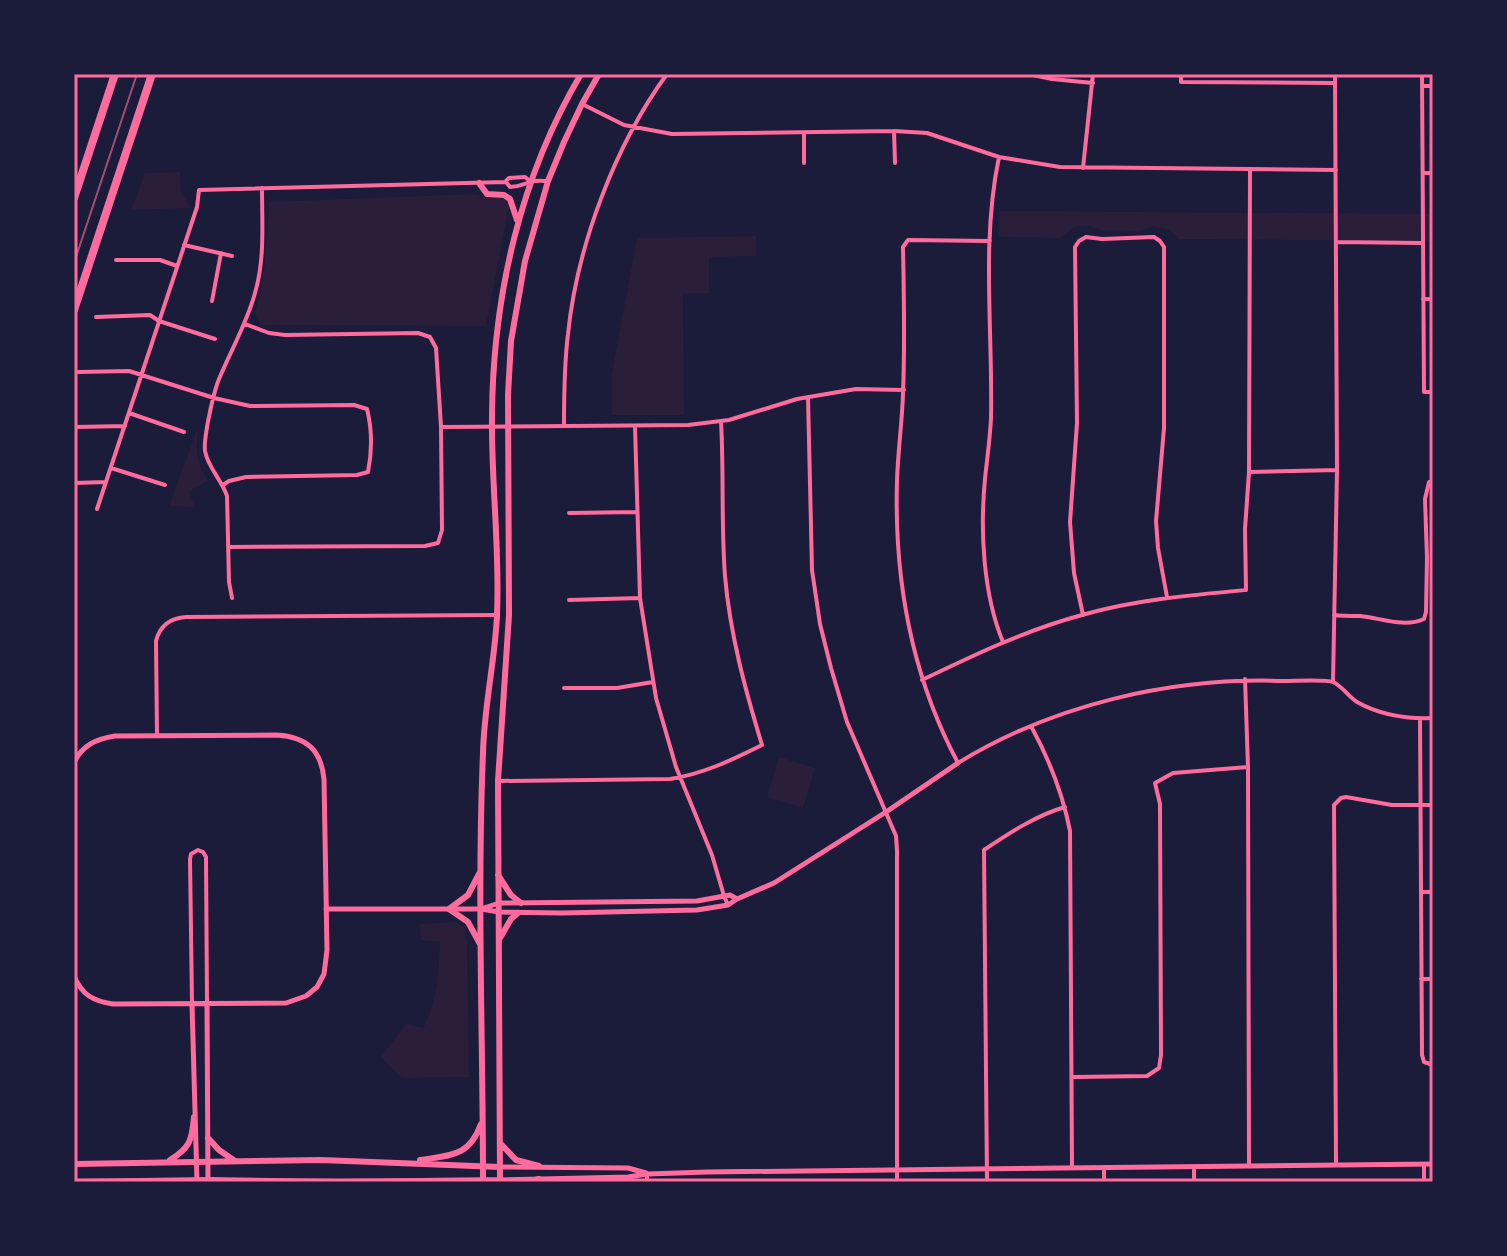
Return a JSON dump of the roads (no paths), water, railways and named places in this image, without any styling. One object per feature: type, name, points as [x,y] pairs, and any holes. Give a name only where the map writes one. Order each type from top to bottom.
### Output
[{"type":"highway","points":[[74,198],[115,74]]},
{"type":"highway","points":[[74,310],[152,74]]},
{"type":"main road","points":[[483,1181],[483,739],[497,615],[493,367],[497,327],[517,224],[558,117],[581,74]]},
{"type":"main road","points":[[75,1182],[500,1181],[498,781],[509,615],[509,366],[516,303],[548,181],[582,104],[599,74]]},
{"type":"main road","points":[[479,183],[487,194],[504,195],[510,199],[517,224]]},
{"type":"main road","points":[[481,871],[468,895],[449,909],[468,922],[482,947]]},
{"type":"main road","points":[[498,875],[511,895],[521,903]]},
{"type":"main road","points":[[499,941],[511,919],[518,913]]},
{"type":"main road","points":[[167,1162],[188,1145],[194,1117]]},
{"type":"main road","points":[[409,1162],[464,1151],[474,1140],[483,1117]]},
{"type":"main road","points":[[208,1138],[235,1161]]},
{"type":"main road","points":[[500,1143],[516,1160],[539,1166]]},
{"type":"main road","points":[[74,1164],[321,1160],[500,1167]]},
{"type":"main road","points":[[528,1182],[539,1179]]},
{"type":"street","points":[[564,426],[568,333],[583,256],[628,135],[667,74]]},
{"type":"street","points":[[1028,74],[1093,83]]},
{"type":"street","points":[[1083,168],[1093,74]]},
{"type":"street","points":[[1181,74],[1181,82],[1335,83]]},
{"type":"street","points":[[1333,682],[1337,470],[1335,74]]},
{"type":"street","points":[[1422,74],[1424,392],[1433,392]]},
{"type":"street","points":[[1423,86],[1433,86]]},
{"type":"street","points":[[582,104],[624,125],[672,134],[894,131],[927,133],[999,157],[1083,168],[1336,170]]},
{"type":"street","points":[[894,131],[895,163]]},
{"type":"street","points":[[804,133],[804,163]]},
{"type":"street","points":[[999,157],[991,198],[991,420],[983,535],[989,593],[1003,642]]},
{"type":"street","points":[[922,680],[1003,642],[1083,615],[1167,597],[1246,590],[1250,170]]},
{"type":"street","points":[[1423,173],[1433,173]]},
{"type":"street","points":[[97,509],[197,207],[199,190],[505,182],[509,178],[525,177],[531,182]]},
{"type":"street","points":[[505,182],[510,187],[517,187],[548,181]]},
{"type":"street","points":[[232,598],[228,512],[223,485],[213,472],[205,452],[206,433],[219,380],[245,324],[256,290],[262,258],[262,188]]},
{"type":"street","points":[[1083,615],[1074,573],[1070,522],[1077,423],[1075,247],[1086,237],[1154,237],[1164,247],[1164,428],[1156,521],[1167,597]]},
{"type":"street","points":[[958,763],[922,680],[905,612],[898,545],[897,478],[904,390],[903,247],[908,240],[990,241]]},
{"type":"street","points":[[1337,242],[1423,243]]},
{"type":"street","points":[[184,245],[232,256]]},
{"type":"street","points":[[212,301],[221,253]]},
{"type":"street","points":[[116,260],[160,260],[177,266]]},
{"type":"street","points":[[1423,299],[1433,299]]},
{"type":"street","points":[[96,317],[150,315],[159,321],[215,339]]},
{"type":"street","points":[[228,547],[425,546],[438,543],[442,530],[441,427],[436,348],[430,337],[418,333],[285,335],[245,324]]},
{"type":"street","points":[[78,372],[129,371],[250,406],[354,405],[367,409],[370,422],[368,472],[357,475],[246,477],[223,485]]},
{"type":"street","points":[[441,427],[688,425],[721,421],[808,397],[856,389],[904,390]]},
{"type":"street","points":[[808,397],[812,570],[820,624],[847,722],[896,836],[897,1182]]},
{"type":"street","points":[[129,413],[184,432]]},
{"type":"street","points":[[498,781],[670,779],[690,776],[728,762],[762,745],[733,642],[723,548],[721,421]]},
{"type":"street","points":[[74,427],[125,426]]},
{"type":"street","points":[[635,426],[640,598],[656,698],[680,777],[712,855],[728,905]]},
{"type":"street","points":[[111,468],[165,485]]},
{"type":"street","points":[[1249,472],[1337,470]]},
{"type":"street","points":[[74,483],[106,482]]},
{"type":"street","points":[[1334,615],[1361,616],[1404,624],[1424,619],[1427,558],[1425,499],[1429,482],[1433,482]]},
{"type":"street","points":[[569,513],[637,512]]},
{"type":"street","points":[[569,600],[640,598]]},
{"type":"street","points":[[157,736],[156,641],[159,631],[168,621],[186,617],[497,615]]},
{"type":"street","points":[[1245,679],[1249,1166]]},
{"type":"street","points":[[326,909],[481,909],[518,913],[697,910],[728,905],[774,883],[958,763],[1031,726],[1114,698],[1182,685],[1245,679],[1333,682],[1355,701],[1383,714],[1433,718]]},
{"type":"street","points":[[564,688],[617,688],[654,682]]},
{"type":"street","points":[[1420,719],[1422,1055],[1424,1062],[1433,1065]]},
{"type":"street","points":[[1031,726],[1065,807],[1070,831],[1072,1168]]},
{"type":"street","points":[[74,762],[85,747],[96,740],[115,736],[277,735],[299,739],[310,746],[321,761],[324,779],[327,950],[324,974],[317,987],[306,996],[286,1003],[103,1003],[89,998],[74,976]]},
{"type":"street","points":[[1073,1077],[1147,1076],[1159,1068],[1160,804],[1155,783],[1173,773],[1248,767]]},
{"type":"street","points":[[1336,1165],[1334,805],[1346,797],[1392,805],[1433,805]]},
{"type":"street","points":[[987,1182],[984,850],[1003,837],[1065,807]]},
{"type":"street","points":[[197,1181],[190,859],[191,854],[198,850],[206,857],[208,1181]]},
{"type":"street","points":[[1421,892],[1433,892]]},
{"type":"street","points":[[481,909],[499,903],[697,901],[730,895],[737,899]]},
{"type":"street","points":[[1421,979],[1433,979]]},
{"type":"street","points":[[500,1181],[647,1174],[1433,1164]]},
{"type":"street","points":[[1424,1165],[1424,1182]]},
{"type":"street","points":[[500,1167],[628,1168],[647,1174]]},
{"type":"street","points":[[1194,1167],[1194,1182]]},
{"type":"street","points":[[1104,1168],[1104,1182]]},
{"type":"street","points":[[647,1174],[647,1182]]},
{"type":"tram line","points":[[74,263],[137,74]]}]
